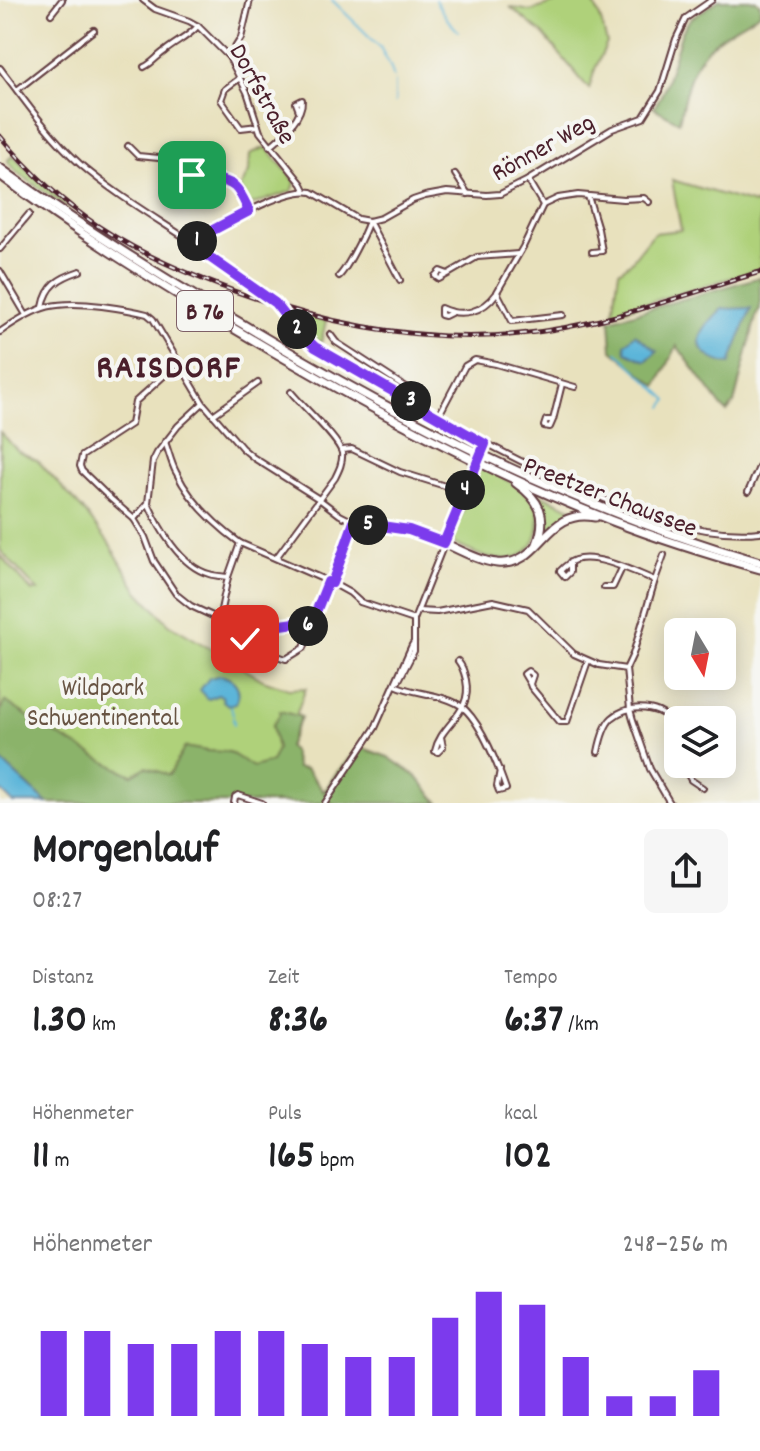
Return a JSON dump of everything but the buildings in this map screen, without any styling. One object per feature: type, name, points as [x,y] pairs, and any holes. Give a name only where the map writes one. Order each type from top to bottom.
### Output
[{"type":"highway","name":"Preetzer Chaussee","points":[[0,168],[175,284],[300,359],[437,434],[604,510],[760,562]]},
{"type":"highway","name":"Preetzer Chaussee","points":[[0,178],[128,264],[296,366],[420,433],[609,520],[760,569]]},
{"type":"highway","name":"B 76","points":[[509,476],[526,490],[539,507],[542,527],[535,547]]},
{"type":"highway","name":"B 76","points":[[444,543],[485,560],[503,563],[519,560],[570,517],[585,515],[609,520]]},
{"type":"street","points":[[51,14],[62,0]]},
{"type":"street","name":"Dorfstraße","points":[[143,0],[155,9],[198,26],[229,57],[253,106],[263,138],[305,190]]},
{"type":"street","points":[[229,57],[241,38],[250,0]]},
{"type":"street","name":"Rönner Weg","points":[[369,221],[381,218],[413,200],[439,193],[500,194],[612,129],[643,118],[660,91],[686,18],[712,0]]},
{"type":"street","points":[[144,67],[198,26]]},
{"type":"street","points":[[17,91],[94,30]]},
{"type":"street","points":[[0,68],[66,150],[93,175],[187,239],[196,239],[249,211],[305,190],[358,219],[369,221]]},
{"type":"street","points":[[240,78],[225,89],[221,100],[241,128],[258,126]]},
{"type":"street","points":[[270,146],[285,133],[299,111]]},
{"type":"street","points":[[128,146],[138,156],[180,160],[196,178],[225,180],[233,184],[249,211]]},
{"type":"street","points":[[455,174],[468,194]]},
{"type":"street","points":[[528,180],[543,205]]},
{"type":"street","points":[[451,313],[469,313],[489,304],[543,205],[565,196],[644,198],[649,202]]},
{"type":"street","points":[[588,196],[602,251],[592,252]]},
{"type":"street","points":[[0,249],[29,214]]},
{"type":"street","points":[[339,276],[344,272],[369,221]]},
{"type":"street","points":[[369,221],[400,280]]},
{"type":"street","points":[[196,239],[205,254],[275,303],[315,347],[484,446],[650,516],[710,530],[758,532]]},
{"type":"street","points":[[448,274],[477,257],[519,254]]},
{"type":"street","points":[[0,271],[26,315]]},
{"type":"street","points":[[43,307],[48,289],[66,275],[80,271]]},
{"type":"street","points":[[497,292],[512,321],[563,315]]},
{"type":"street","points":[[0,332],[43,307],[75,303],[147,314],[153,319],[203,403],[254,458],[354,522],[409,530],[444,543]]},
{"type":"street","points":[[330,334],[336,342],[410,390],[410,401]]},
{"type":"street","points":[[438,417],[465,366],[475,360],[575,387]]},
{"type":"street","points":[[178,363],[135,402],[131,424],[82,456],[80,466],[134,519],[154,561],[176,594],[191,606],[219,619],[245,639],[286,659],[304,648],[354,522]]},
{"type":"street","points":[[213,415],[258,383]]},
{"type":"street","points":[[553,420],[563,384]]},
{"type":"street","points":[[276,559],[339,470],[342,450],[291,392]]},
{"type":"street","points":[[203,403],[178,426],[153,461],[148,503],[163,533],[187,562],[206,574],[228,577]]},
{"type":"street","points":[[165,442],[172,464],[186,490],[208,517],[240,543],[330,583],[360,602],[414,620]]},
{"type":"street","points":[[325,803],[375,728],[415,642],[414,620],[484,446]]},
{"type":"street","points":[[342,450],[352,449],[400,472],[458,490]]},
{"type":"street","points":[[748,492],[760,465]]},
{"type":"street","points":[[134,519],[148,503]]},
{"type":"street","points":[[219,619],[228,577],[240,543]]},
{"type":"street","points":[[664,555],[626,669],[630,709],[650,769],[670,803]]},
{"type":"street","points":[[570,562],[599,560],[655,580]]},
{"type":"street","points":[[604,587],[613,587],[622,568]]},
{"type":"street","points":[[418,611],[437,612],[493,601],[528,609],[574,654],[599,665],[626,669]]},
{"type":"street","points":[[245,639],[254,629],[295,623],[310,627]]},
{"type":"street","points":[[441,737],[464,707],[466,699],[467,684],[463,667],[458,661]]},
{"type":"street","points":[[530,684],[560,722],[567,722],[588,661]]},
{"type":"street","points":[[396,683],[464,707],[481,731],[500,770]]},
{"type":"street","points":[[598,752],[613,716],[637,708],[651,709],[664,716]]},
{"type":"street","points":[[690,778],[703,788]]},
{"type":"street","points":[[234,803],[238,795],[262,803]]},
{"type":"green space","points":[[565,0],[592,0],[600,17],[607,43],[589,89],[543,34],[510,7],[530,11]]},
{"type":"green space","points":[[719,0],[756,0],[760,4],[760,13],[722,37],[697,61],[679,122],[654,108],[663,92],[682,32],[690,19]]},
{"type":"green space","points":[[266,147],[295,184],[292,191],[251,205],[240,188],[249,172],[250,154]]},
{"type":"green space","points":[[13,155],[69,209],[18,173],[8,162]]},
{"type":"green space","points":[[672,180],[754,204],[760,203],[760,269],[613,313],[619,271],[630,263],[654,233],[681,230]]},
{"type":"green space","points":[[760,277],[760,309],[734,403],[727,412],[677,346],[657,386],[612,350],[610,320]]},
{"type":"green space","points":[[294,313],[326,321],[321,343],[297,323]]},
{"type":"green space","name":"Wildpark Schwentinental","points":[[0,432],[18,451],[37,460],[83,510],[109,543],[137,590],[169,624],[263,680],[289,689],[306,688],[297,712],[301,717],[288,746],[297,768],[306,769],[325,792],[6,765],[0,760],[0,555],[32,591],[38,591],[0,550]]},
{"type":"green space","points":[[480,467],[521,489],[536,507],[539,521],[536,538],[527,551],[518,557],[489,558],[451,542]]},
{"type":"green space","points":[[530,490],[580,512],[560,519],[541,539],[537,498]]},
{"type":"green space","points":[[5,701],[67,741],[132,775],[146,767],[169,775],[185,747],[229,752],[253,767],[271,762],[277,749],[272,726],[280,711],[301,717],[288,746],[297,768],[306,769],[324,792],[336,773],[360,747],[388,757],[416,776],[439,803],[47,803],[0,760],[0,712]]},
{"type":"water","points":[[751,308],[730,364],[706,354],[700,343],[701,336],[722,309]]},
{"type":"water","points":[[635,334],[657,351],[646,361],[626,352],[625,344]]},
{"type":"water","points":[[220,675],[236,685],[239,693],[236,703],[228,705],[218,695],[206,698],[200,690],[209,678]]},
{"type":"water","points":[[0,760],[47,803],[13,803],[0,790]]},
{"type":"waterway","points":[[332,0],[380,47],[394,78]]},
{"type":"waterway","points":[[435,0],[458,31]]},
{"type":"waterway","points":[[395,82],[395,102]]},
{"type":"waterway","points":[[617,352],[668,400],[663,407]]},
{"type":"waterway","points":[[231,706],[233,715]]},
{"type":"waterway","points":[[233,718],[234,724]]},
{"type":"railway","points":[[0,136],[58,196],[98,226],[147,254],[199,278],[269,303],[375,329],[447,336],[551,330],[641,309],[760,272]]},
{"type":"district","name":"RAISDORF","points":[[169,365]]},
{"type":"route","points":[[192,175],[233,184],[249,211],[196,239],[205,254],[275,303],[315,347],[485,444],[444,543],[409,530],[354,522],[332,583],[328,582],[310,627],[295,623],[254,629],[245,639]]}]
